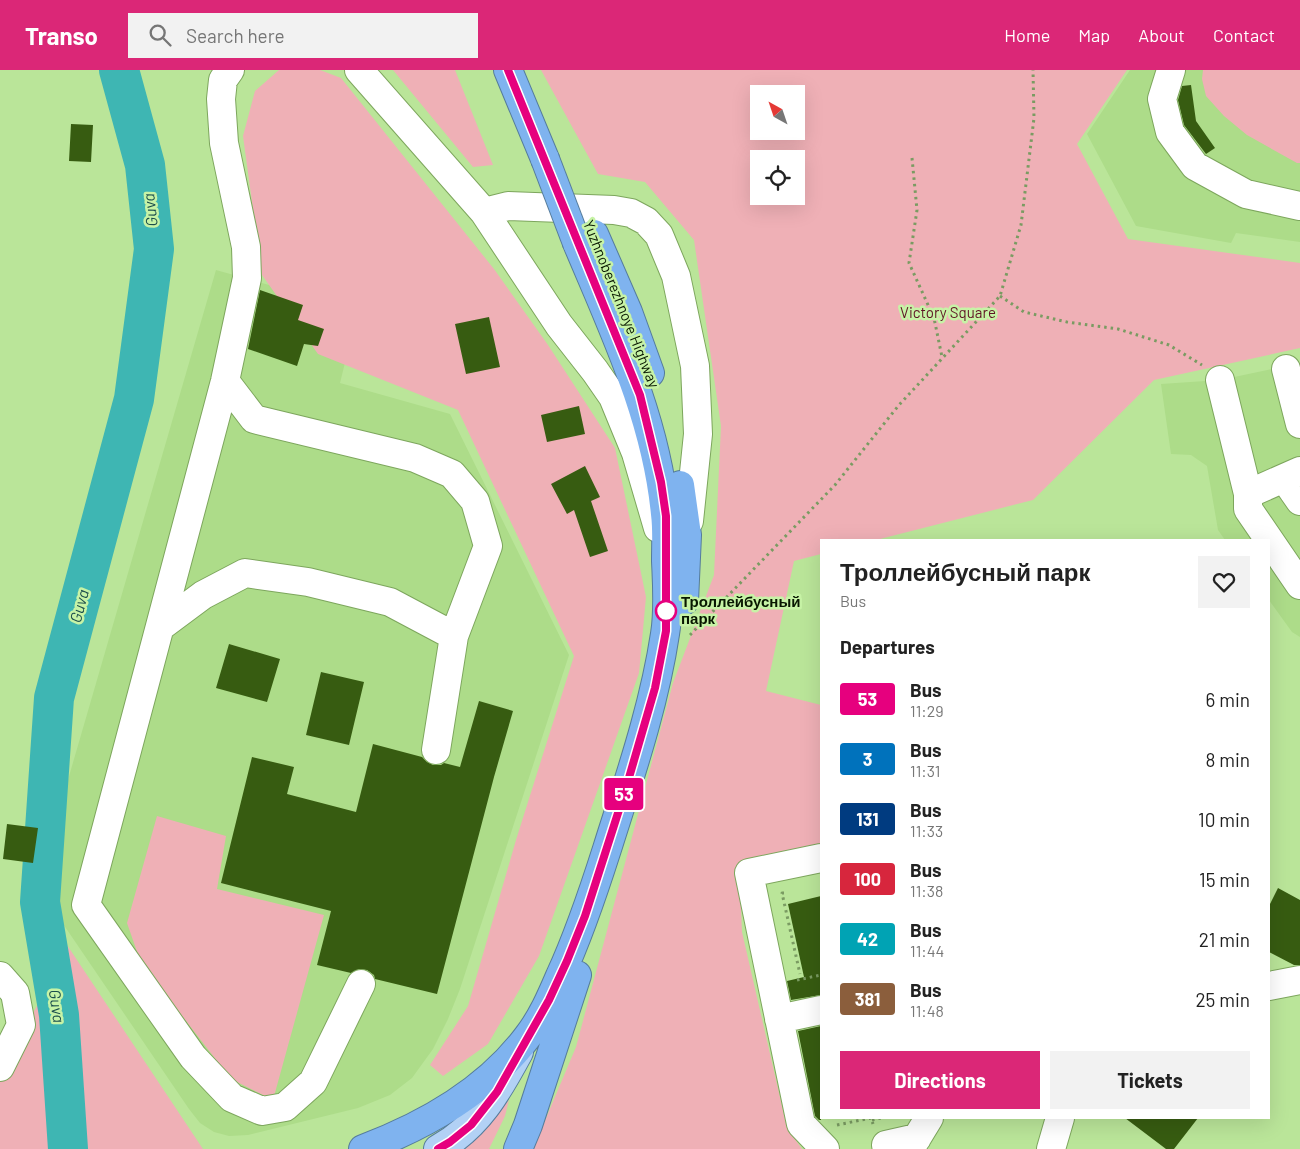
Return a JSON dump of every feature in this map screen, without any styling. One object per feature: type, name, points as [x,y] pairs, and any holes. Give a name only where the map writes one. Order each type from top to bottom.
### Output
[{"type":"highway","name":"Yuzhnoberezhnoye Highway","points":[[508,70],[554,158]]},
{"type":"highway","name":"Yuzhnoberezhnoye Highway","points":[[363,1149],[404,1132],[459,1102],[494,1074],[527,1038],[549,1000],[585,916],[626,788],[655,688],[666,631],[666,516],[652,439],[640,395],[586,238],[554,158],[527,70]]},
{"type":"highway","name":"Yuzhnoberezhnoye Highway","points":[[518,1149],[641,793],[670,697],[681,644],[687,535],[678,472],[663,414],[628,312],[586,238]]},
{"type":"main road","points":[[438,1149],[471,1125],[497,1092],[527,1038]]},
{"type":"street","points":[[230,70],[223,80],[221,99],[224,144],[246,247],[247,278],[225,381],[86,905],[193,1057],[232,1098],[262,1111],[285,1108],[313,1082],[361,984]]},
{"type":"street","points":[[359,70],[484,212],[559,325],[613,397],[636,453],[648,491],[660,536],[667,579]]},
{"type":"street","points":[[1171,70],[1162,99],[1170,132],[1195,166],[1246,194],[1300,206]]},
{"type":"street","points":[[484,212],[508,206],[614,210],[631,213],[646,221],[659,235],[676,276],[695,366],[698,434],[687,535]]},
{"type":"street","points":[[1286,369],[1300,424]]},
{"type":"street","points":[[1215,375],[1248,494],[1248,508],[1269,539]]},
{"type":"street","points":[[225,381],[254,419],[415,458],[452,474],[475,501],[488,546],[454,636],[436,750]]},
{"type":"street","points":[[1248,494],[1292,474],[1300,501]]},
{"type":"street","points":[[1270,541],[1300,585]]},
{"type":"street","points":[[160,627],[204,595],[245,573],[308,582],[390,602],[454,636]]},
{"type":"street","points":[[820,858],[749,873],[801,1124],[827,1138]]},
{"type":"street","points":[[0,976],[15,993],[22,1025],[0,1066]]},
{"type":"street","points":[[1270,986],[1300,980]]},
{"type":"street","points":[[779,1019],[820,1010]]},
{"type":"street","points":[[1051,1149],[1060,1119]]},
{"type":"path","points":[[681,644],[835,485],[898,405],[1000,296],[1021,225],[1034,118],[1033,70]]},
{"type":"path","points":[[912,158],[918,210],[909,263],[934,318],[943,358]]},
{"type":"path","points":[[1000,296],[1024,312],[1067,322],[1118,329],[1169,345],[1215,375]]},
{"type":"path","points":[[790,892],[782,894],[800,974]]},
{"type":"path","points":[[797,980],[820,975]]},
{"type":"path","points":[[827,1138],[871,1119]]},
{"type":"shaded area","points":[[1130,70],[1203,70],[1207,92],[1300,158],[1300,242],[1236,233],[1231,243],[1136,226],[1087,134]]},
{"type":"shaded area","points":[[216,270],[358,310],[340,383],[450,414],[569,655],[460,989],[433,1049],[412,1078],[390,1095],[358,1108],[248,1135],[229,1136],[214,1132],[200,1123],[189,1109],[57,915],[49,894],[49,868],[54,828]]},
{"type":"shaded area","points":[[1300,363],[1300,637],[1292,632],[1270,601],[1270,539],[1224,539],[1218,530],[1207,466],[1191,455],[1171,454],[1161,384],[1220,380]]},
{"type":"green space","points":[[279,70],[320,70],[341,78],[494,269],[548,345],[615,448],[646,597],[639,673],[539,956],[488,1044],[443,1076],[430,1065],[468,1006],[516,840],[574,656],[458,410],[318,354],[262,275],[243,136],[255,91]]},
{"type":"green space","points":[[393,70],[455,70],[493,165],[473,167]]},
{"type":"green space","name":"Victory Square","points":[[541,70],[1127,70],[1077,144],[1128,239],[1300,263],[1300,348],[1154,380],[1033,500],[880,539],[820,539],[820,554],[794,561],[766,691],[820,705],[820,845],[818,848],[739,864],[742,932],[787,1128],[802,1149],[533,1149],[576,1047],[673,683],[714,575],[721,426],[694,240],[645,182],[598,174]]},
{"type":"green space","points":[[1203,70],[1300,70],[1300,163],[1247,135],[1224,116],[1206,96],[1202,79]]},
{"type":"green space","points":[[157,816],[226,836],[217,889],[324,915],[273,1100],[231,1079],[141,963],[127,923]]},
{"type":"green space","points":[[51,921],[203,1149],[0,1149],[0,1078],[12,1050],[42,997]]},
{"type":"green space","points":[[509,1100],[505,1116],[489,1149],[460,1149],[486,1127]]},
{"type":"building","points":[[1191,85],[1196,121],[1215,148],[1206,154],[1184,125],[1178,100],[1182,86]]},
{"type":"building","points":[[71,124],[93,125],[91,162],[69,161]]},
{"type":"building","points":[[260,290],[303,305],[298,320],[324,329],[318,346],[304,344],[297,366],[248,349]]},
{"type":"building","points":[[489,317],[500,367],[466,374],[455,324]]},
{"type":"building","points":[[579,406],[585,434],[547,442],[541,415]]},
{"type":"building","points":[[585,466],[600,497],[591,501],[608,551],[590,557],[574,510],[567,514],[551,484]]},
{"type":"building","points":[[229,644],[280,659],[267,702],[216,688]]},
{"type":"building","points":[[321,672],[364,682],[349,745],[306,735]]},
{"type":"building","points":[[479,701],[513,711],[437,994],[375,979],[374,975],[367,970],[359,969],[351,973],[317,965],[331,911],[221,883],[252,757],[294,767],[287,794],[356,812],[373,744],[422,757],[433,765],[444,763],[460,767]]},
{"type":"building","points":[[7,824],[38,828],[33,863],[3,859]]},
{"type":"building","points":[[1278,888],[1300,900],[1300,965],[1294,965],[1270,953],[1270,904]]},
{"type":"building","points":[[820,896],[820,995],[791,1000],[787,981],[804,977],[788,904]]},
{"type":"building","points":[[820,1026],[821,1120],[815,1116],[798,1031]]},
{"type":"building","points":[[1126,1119],[1197,1119],[1174,1149],[1166,1149]]},
{"type":"waterway","name":"Guva","points":[[68,1149],[59,1015],[40,902],[54,698],[134,399],[154,249],[145,165],[119,70]]},
{"type":"bus line","name":"53","points":[[438,1149],[471,1125],[497,1092],[536,1025],[567,961],[585,916],[626,788],[655,688],[666,631],[666,516],[652,439],[640,395],[508,70]]},
{"type":"place","name":"Троллейбусный парк","points":[[666,611]]}]
